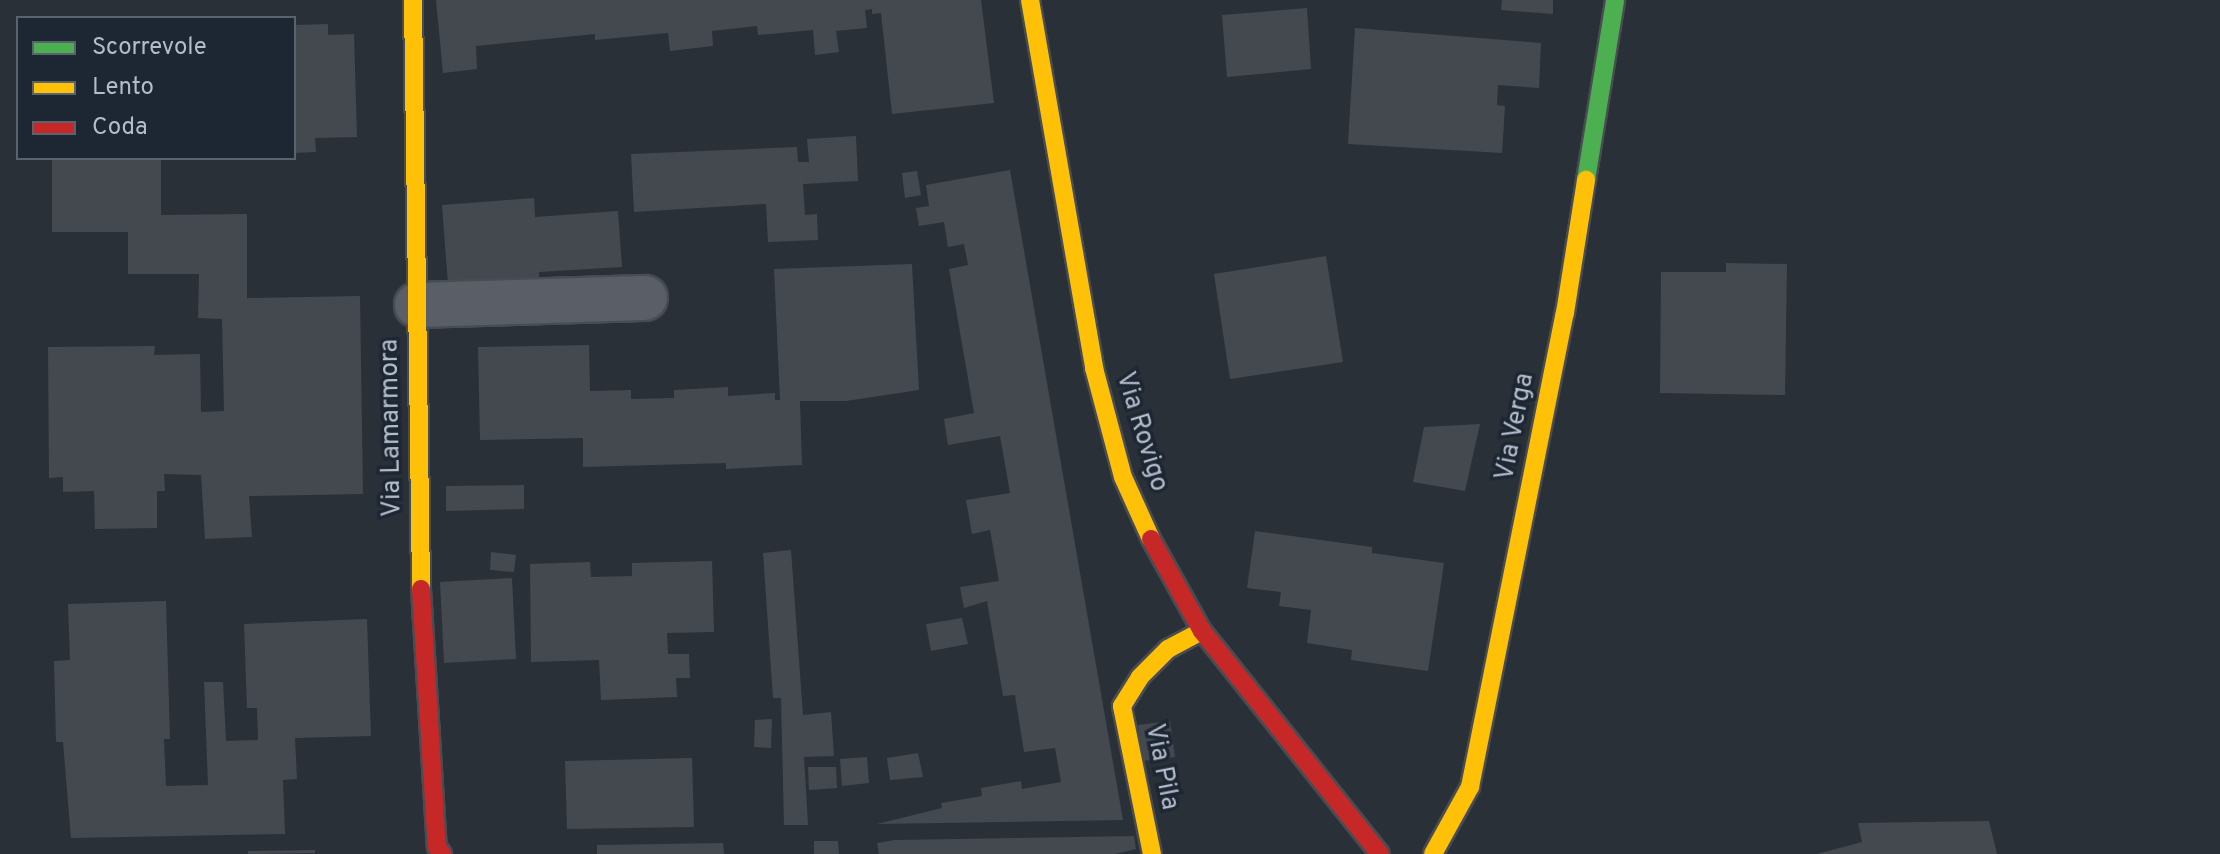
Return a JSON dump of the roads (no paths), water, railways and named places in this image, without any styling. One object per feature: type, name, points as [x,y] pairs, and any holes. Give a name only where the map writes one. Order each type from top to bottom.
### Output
[{"type":"street","name":"Via Lamarmora","points":[[413,0],[421,626],[437,847],[442,854]]},
{"type":"street","name":"Via Rovigo","points":[[1030,0],[1094,368],[1123,477],[1164,566],[1202,631],[1380,854]]},
{"type":"street","name":"Via Verga","points":[[1433,854],[1470,787],[1565,313],[1615,0]]},
{"type":"street","points":[[417,305],[645,298]]},
{"type":"street","name":"Via Pila","points":[[1152,854],[1122,706],[1140,677],[1168,649],[1202,631]]}]
